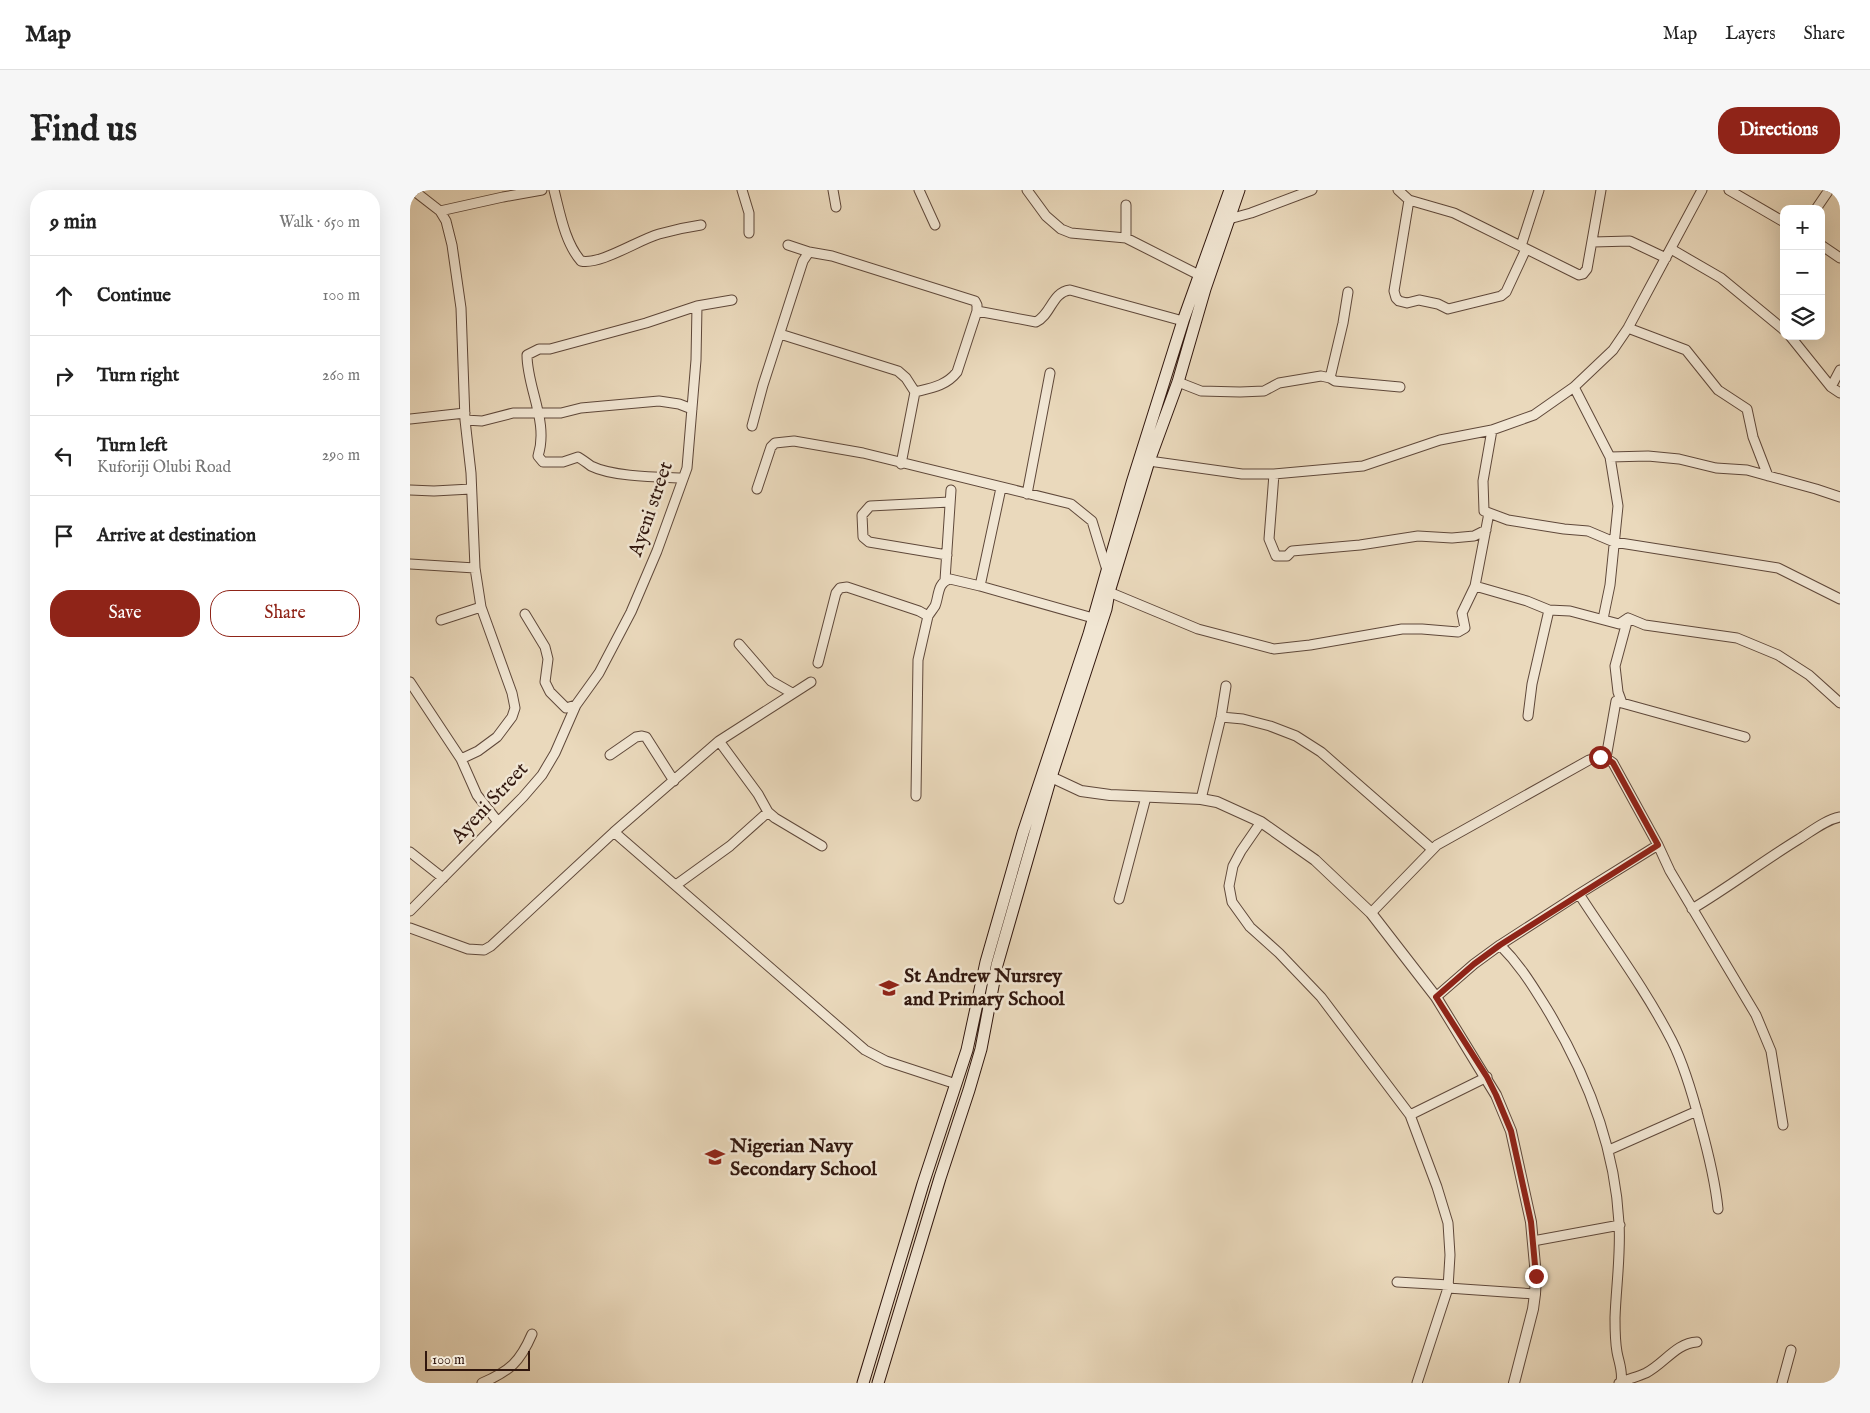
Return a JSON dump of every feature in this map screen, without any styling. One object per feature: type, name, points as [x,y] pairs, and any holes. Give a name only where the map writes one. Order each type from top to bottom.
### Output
[{"type":"main road","points":[[863,1383],[923,1184],[967,1050],[992,963],[1051,777],[1080,675],[1106,568],[1183,321],[1230,190]]},
{"type":"main road","points":[[878,1383],[940,1178],[969,1090],[989,1010],[992,963],[1023,833],[1106,609],[1109,592],[1149,461],[1178,382],[1205,289],[1240,190]]},
{"type":"street","points":[[413,190],[440,211],[446,221],[452,244],[461,308],[465,417],[476,568],[481,607],[512,693],[515,708],[512,717],[497,737],[478,751],[461,759]]},
{"type":"street","points":[[440,211],[502,193],[542,190]]},
{"type":"street","points":[[554,190],[573,249],[581,261],[598,260],[657,234],[701,225]]},
{"type":"street","points":[[742,190],[749,213],[749,233]]},
{"type":"street","points":[[833,190],[836,207]]},
{"type":"street","points":[[919,190],[935,225]]},
{"type":"street","points":[[1027,190],[1046,216],[1061,229],[1071,233],[1126,238],[1199,275]]},
{"type":"street","points":[[1229,219],[1251,213],[1312,190]]},
{"type":"street","points":[[1398,190],[1409,200],[1454,212],[1579,275],[1588,270],[1598,191]]},
{"type":"street","points":[[1409,200],[1394,291],[1396,298],[1407,303],[1419,300],[1438,304],[1448,309],[1501,296],[1506,292],[1524,247],[1538,190]]},
{"type":"street","points":[[1149,461],[1217,471],[1274,474],[1363,466],[1440,440],[1492,430],[1534,415],[1574,387],[1613,350],[1628,328],[1702,190]]},
{"type":"street","points":[[1729,190],[1780,220]]},
{"type":"street","points":[[1819,205],[1829,190]]},
{"type":"street","points":[[1126,205],[1126,238]]},
{"type":"street","points":[[1593,242],[1630,242],[1666,258]]},
{"type":"street","points":[[788,245],[809,252],[832,256],[975,301],[977,311],[957,372],[941,385],[915,392]]},
{"type":"street","points":[[1825,248],[1840,258]]},
{"type":"street","points":[[1671,249],[1721,278],[1780,327]]},
{"type":"street","points":[[752,426],[763,384],[803,261],[809,252]]},
{"type":"street","points":[[977,311],[1036,322],[1060,294],[1070,290],[1183,321]]},
{"type":"street","points":[[1330,378],[1348,292]]},
{"type":"street","points":[[683,478],[638,476],[615,472],[592,466],[578,457],[563,462],[543,462],[538,456],[541,436],[526,355],[532,351],[550,349],[620,330],[697,306],[732,300]]},
{"type":"street","name":"Ayeni street","points":[[576,705],[599,673],[630,612],[657,551],[687,468],[696,360],[697,306]]},
{"type":"street","points":[[1628,328],[1686,350],[1718,390],[1747,409],[1752,437],[1768,476]]},
{"type":"street","points":[[780,334],[898,371],[906,378],[915,392],[901,464]]},
{"type":"street","points":[[1793,340],[1831,387],[1840,393]]},
{"type":"street","points":[[1831,387],[1840,370]]},
{"type":"street","points":[[1027,494],[1050,373]]},
{"type":"street","points":[[1178,382],[1202,390],[1264,391],[1279,383],[1321,376],[1335,381],[1400,388]]},
{"type":"street","points":[[1574,387],[1610,457],[1618,506],[1610,585],[1603,619]]},
{"type":"street","points":[[410,419],[465,417],[482,421],[513,413],[562,413],[581,408],[658,401],[679,404],[692,409]]},
{"type":"street","points":[[1484,511],[1483,481],[1492,430]]},
{"type":"street","points":[[757,488],[771,447],[775,443],[794,441],[863,453],[901,464],[1071,504],[1092,521],[1106,568]]},
{"type":"street","points":[[1610,457],[1648,456],[1679,459],[1716,468],[1747,470],[1816,488],[1840,497]]},
{"type":"street","points":[[1274,474],[1269,539],[1276,556],[1287,556],[1292,551],[1360,545],[1418,536],[1452,538],[1474,536],[1486,530]]},
{"type":"street","points":[[980,586],[1001,488]]},
{"type":"street","points":[[410,490],[471,490]]},
{"type":"street","points":[[916,796],[918,660],[928,616],[935,607],[941,584],[945,580],[951,490]]},
{"type":"street","points":[[947,554],[868,542],[863,537],[862,515],[870,506],[950,502]]},
{"type":"street","points":[[1109,592],[1198,629],[1274,649],[1310,645],[1402,629],[1458,632],[1465,628],[1462,613],[1475,586],[1489,513],[1484,511]]},
{"type":"street","points":[[1484,511],[1508,520],[1588,531],[1614,542],[1778,568],[1840,599]]},
{"type":"street","points":[[410,564],[476,568]]},
{"type":"street","points":[[945,580],[980,586],[1093,618]]},
{"type":"street","points":[[1475,586],[1527,601],[1549,610],[1570,611],[1582,616],[1603,619],[1619,624],[1628,618]]},
{"type":"street","points":[[818,663],[836,593],[840,588],[847,587],[919,611],[928,616]]},
{"type":"street","points":[[441,620],[481,607]]},
{"type":"street","points":[[1528,716],[1532,684],[1549,610]]},
{"type":"street","points":[[525,614],[545,647],[548,659],[545,682],[550,692],[566,708],[576,705]]},
{"type":"street","points":[[1628,618],[1645,625],[1738,638],[1778,655],[1809,675],[1840,703]]},
{"type":"street","points":[[1622,703],[1618,692],[1615,666],[1628,618]]},
{"type":"street","points":[[739,644],[771,681],[792,693]]},
{"type":"street","points":[[410,682],[461,759],[477,795],[498,822]]},
{"type":"street","points":[[410,928],[468,949],[484,950],[491,946],[614,832],[720,741],[811,682]]},
{"type":"street","points":[[1201,799],[1221,717],[1226,686]]},
{"type":"street","points":[[1606,758],[1616,700],[1745,737]]},
{"type":"street","name":"Ayeni Street","points":[[410,910],[523,797],[542,775],[555,752],[576,705]]},
{"type":"street","points":[[1221,717],[1243,719],[1270,726],[1296,736],[1320,752],[1432,849]]},
{"type":"street","points":[[610,755],[636,737],[646,737],[674,781]]},
{"type":"street","points":[[720,741],[758,794],[768,812],[822,846]]},
{"type":"street","points":[[1371,913],[1432,849],[1589,760],[1600,757],[1606,758],[1613,763],[1658,845],[1670,871],[1756,1015],[1771,1051],[1784,1125]]},
{"type":"street","points":[[1051,777],[1081,791],[1146,797],[1201,799],[1217,802],[1261,822],[1314,860],[1359,904],[1371,913],[1436,997],[1487,1077],[1496,1095],[1511,1131],[1531,1222],[1536,1276],[1535,1294],[1514,1383]]},
{"type":"street","points":[[1119,899],[1146,797]]},
{"type":"street","points":[[676,885],[730,846],[768,812]]},
{"type":"street","points":[[1692,909],[1721,892],[1776,853],[1820,826],[1840,817]]},
{"type":"street","points":[[1261,822],[1240,851],[1233,866],[1228,886],[1232,902],[1250,927],[1279,952],[1321,997],[1410,1115],[1448,1222],[1450,1255],[1448,1286],[1417,1383]]},
{"type":"street","points":[[614,832],[865,1050],[886,1061],[956,1084]]},
{"type":"street","points":[[1436,997],[1474,964],[1500,945],[1658,845]]},
{"type":"street","points":[[410,852],[442,878]]},
{"type":"street","points":[[1579,894],[1652,1005],[1685,1071],[1715,1178],[1718,1209]]},
{"type":"street","points":[[1500,945],[1526,974],[1559,1030],[1584,1078],[1609,1150],[1620,1225],[1615,1327],[1617,1352],[1622,1375],[1620,1382]]},
{"type":"street","points":[[1410,1115],[1487,1077]]},
{"type":"street","points":[[1609,1150],[1697,1110]]},
{"type":"street","points":[[1533,1241],[1620,1225]]},
{"type":"street","points":[[1397,1282],[1535,1294]]},
{"type":"street","points":[[482,1383],[508,1370],[523,1354],[532,1334]]},
{"type":"street","points":[[1620,1382],[1647,1372],[1690,1342],[1697,1342]]},
{"type":"street","points":[[1782,1383],[1791,1350]]},
{"type":"place","name":"St Andrew Nursrey and Primary School","points":[[889,988]]},
{"type":"place","name":"Nigerian Navy Secondary School","points":[[715,1157]]},
{"type":"route","points":[[1536,1276],[1531,1222],[1511,1131],[1487,1077],[1436,997],[1474,964],[1500,945],[1658,845],[1613,763],[1606,758],[1600,757]]}]
